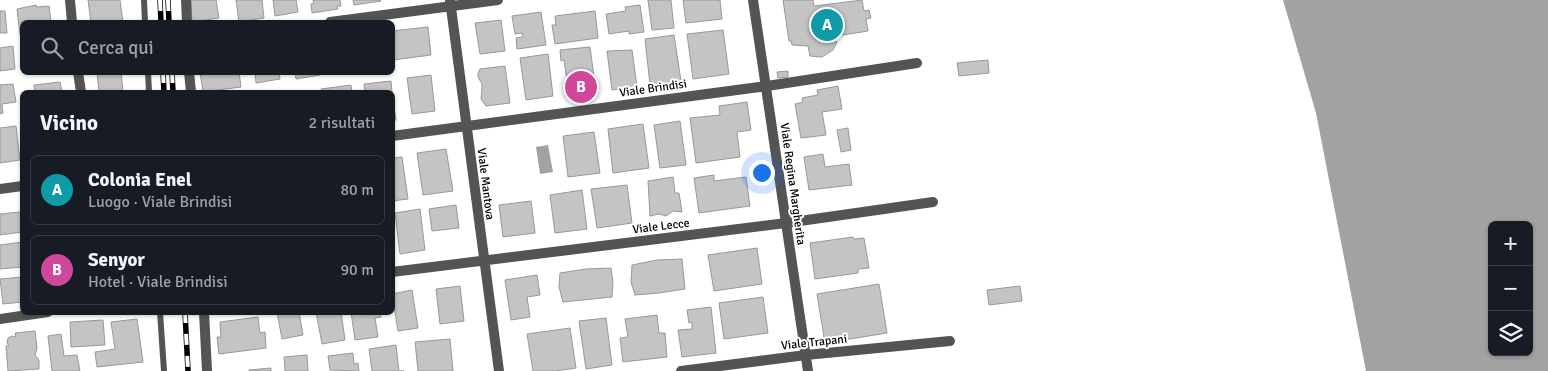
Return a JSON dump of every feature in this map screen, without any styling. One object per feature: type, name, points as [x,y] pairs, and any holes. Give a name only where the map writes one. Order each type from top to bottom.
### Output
[{"type":"street","points":[[70,0],[72,20]]},
{"type":"street","points":[[186,0],[187,20]]},
{"type":"street","points":[[343,20],[450,3],[498,0]]},
{"type":"street","name":"Viale Regina Margherita","points":[[753,0],[808,371]]},
{"type":"street","name":"Viale Mantova","points":[[450,3],[498,371]]},
{"type":"street","name":"Viale Brindisi","points":[[395,136],[767,86],[917,63]]},
{"type":"street","points":[[78,75],[81,90]]},
{"type":"street","points":[[189,75],[191,90]]},
{"type":"street","points":[[0,189],[20,186]]},
{"type":"street","name":"Viale Lecce","points":[[395,272],[786,223],[933,202]]},
{"type":"street","points":[[0,319],[27,315]]},
{"type":"street","points":[[204,315],[207,371]]},
{"type":"street","name":"Viale Trapani","points":[[681,371],[806,355],[950,341]]},
{"type":"lane","points":[[144,0],[146,20]]},
{"type":"lane","points":[[148,75],[149,90]]},
{"type":"lane","points":[[160,315],[164,371]]},
{"type":"shaded area","points":[[1283,0],[1548,0],[1548,371],[1366,371],[1316,113]]},
{"type":"shaded area","points":[[548,145],[553,172],[540,174],[536,147]]},
{"type":"building","points":[[88,0],[120,0],[123,20],[91,20]]},
{"type":"building","points":[[191,0],[216,0],[219,18],[192,20]]},
{"type":"building","points":[[236,0],[262,0],[264,18],[239,20]]},
{"type":"building","points":[[273,0],[296,0],[298,12],[275,16]]},
{"type":"building","points":[[313,0],[340,0],[341,6],[337,6],[338,9],[312,13],[311,4],[314,3]]},
{"type":"building","points":[[353,0],[380,0],[381,1],[354,5]]},
{"type":"building","points":[[648,0],[671,0],[674,28],[652,30]]},
{"type":"building","points":[[683,0],[720,0],[722,19],[686,23]]},
{"type":"building","points":[[783,0],[813,0],[814,6],[862,0],[864,11],[869,10],[871,18],[866,19],[868,31],[830,37],[831,40],[837,42],[833,50],[822,57],[810,56],[808,46],[792,45],[791,41],[789,41]]},
{"type":"building","points":[[36,5],[36,7],[49,6],[51,20],[20,20],[20,35],[17,9]]},
{"type":"building","points":[[640,5],[644,32],[629,34],[629,31],[609,34],[606,14],[626,11],[625,7]]},
{"type":"building","points":[[0,11],[5,11],[7,33],[0,33]]},
{"type":"building","points":[[595,11],[598,38],[555,44],[552,25],[556,25],[555,16]]},
{"type":"building","points":[[541,12],[546,45],[517,49],[516,38],[523,37],[522,33],[515,34],[512,16]]},
{"type":"building","points":[[501,20],[505,51],[480,54],[475,23]]},
{"type":"building","points":[[428,27],[431,55],[395,60],[395,31]]},
{"type":"building","points":[[723,30],[729,74],[693,79],[687,34]]},
{"type":"building","points":[[674,35],[681,81],[650,85],[645,39]]},
{"type":"building","points":[[13,46],[15,69],[0,71],[0,48]]},
{"type":"building","points":[[590,47],[596,92],[566,96],[564,82],[567,81],[564,60],[561,61],[560,50]]},
{"type":"building","points":[[632,50],[637,87],[612,90],[607,51]]},
{"type":"building","points":[[548,54],[553,96],[526,100],[520,58]]},
{"type":"building","points":[[988,60],[989,73],[959,76],[957,63]]},
{"type":"building","points":[[505,66],[510,103],[486,106],[481,99],[482,84],[478,73],[480,69]]},
{"type":"building","points":[[788,71],[788,77],[778,78],[777,72]]},
{"type":"building","points":[[97,75],[121,75],[123,90],[99,90]]},
{"type":"building","points":[[200,75],[239,75],[241,87],[203,90]]},
{"type":"building","points":[[255,75],[279,75],[280,79],[256,83]]},
{"type":"building","points":[[295,75],[320,75],[296,79]]},
{"type":"building","points":[[431,75],[435,111],[412,114],[407,78]]},
{"type":"building","points":[[391,81],[392,90],[365,90],[364,84]]},
{"type":"building","points":[[60,82],[62,90],[35,90],[34,85]]},
{"type":"building","points":[[13,84],[16,102],[2,104],[3,113],[0,114],[0,85]]},
{"type":"building","points":[[351,85],[352,90],[321,90]]},
{"type":"building","points":[[838,86],[842,109],[822,112],[826,135],[801,138],[795,104],[803,102],[802,98],[818,95],[817,90]]},
{"type":"building","points":[[747,102],[751,130],[737,132],[740,157],[696,163],[690,118],[720,115],[719,106]]},
{"type":"building","points":[[680,121],[686,165],[660,168],[654,125]]},
{"type":"building","points":[[643,124],[649,168],[613,173],[608,129]]},
{"type":"building","points":[[16,126],[20,160],[0,163],[0,128]]},
{"type":"building","points":[[848,128],[851,150],[841,152],[837,130]]},
{"type":"building","points":[[594,132],[600,173],[568,177],[563,136]]},
{"type":"building","points":[[446,149],[453,191],[423,195],[417,153]]},
{"type":"building","points":[[823,154],[825,167],[849,164],[852,185],[809,190],[804,157]]},
{"type":"building","points":[[402,157],[408,199],[395,201],[395,158]]},
{"type":"building","points":[[714,175],[714,181],[746,177],[750,206],[699,213],[694,178]]},
{"type":"building","points":[[673,177],[675,193],[679,193],[682,212],[673,211],[666,216],[659,214],[650,216],[648,181]]},
{"type":"building","points":[[627,185],[632,223],[597,228],[591,189]]},
{"type":"building","points":[[582,190],[587,229],[555,233],[550,195]]},
{"type":"building","points":[[531,201],[535,233],[503,237],[499,205]]},
{"type":"building","points":[[456,205],[459,228],[432,231],[429,209]]},
{"type":"building","points":[[420,209],[425,250],[400,254],[395,213]]},
{"type":"building","points":[[20,212],[20,232],[0,235],[0,214]]},
{"type":"building","points":[[853,237],[854,239],[864,238],[869,268],[858,269],[858,273],[815,279],[810,243]]},
{"type":"building","points":[[20,242],[20,267],[0,269],[0,245]]},
{"type":"building","points":[[757,248],[762,284],[714,291],[708,255]]},
{"type":"building","points":[[682,259],[685,289],[635,295],[631,282],[632,265],[657,260]]},
{"type":"building","points":[[611,268],[612,297],[563,302],[559,287],[560,273]]},
{"type":"building","points":[[537,275],[540,295],[527,297],[530,317],[511,320],[505,280]]},
{"type":"building","points":[[20,277],[20,302],[3,304],[0,279]]},
{"type":"building","points":[[879,284],[887,333],[825,343],[817,294]]},
{"type":"building","points":[[460,286],[464,321],[440,324],[436,289]]},
{"type":"building","points":[[1020,286],[1022,301],[989,305],[987,290]]},
{"type":"building","points":[[412,290],[418,328],[398,331],[395,312],[395,293]]},
{"type":"building","points":[[763,297],[768,333],[724,339],[719,303]]},
{"type":"building","points":[[711,307],[716,353],[682,357],[678,330],[692,329],[692,322],[689,323],[687,310]]},
{"type":"building","points":[[278,315],[300,315],[303,335],[282,339]]},
{"type":"building","points":[[317,315],[341,315],[345,340],[322,344]]},
{"type":"building","points":[[351,315],[381,315],[381,317],[375,318],[378,337],[355,340]]},
{"type":"building","points":[[657,315],[659,333],[665,333],[667,357],[623,362],[620,338],[628,337],[625,319]]},
{"type":"building","points":[[258,317],[260,333],[265,332],[266,348],[219,354],[217,337],[221,337],[220,322]]},
{"type":"building","points":[[606,318],[612,365],[586,369],[579,321]]},
{"type":"building","points":[[137,319],[143,362],[97,367],[95,352],[115,349],[111,322]]},
{"type":"building","points":[[103,320],[105,345],[71,347],[70,322]]},
{"type":"building","points":[[570,328],[576,368],[555,371],[533,371],[527,334]]},
{"type":"building","points":[[35,331],[37,348],[35,355],[39,360],[39,369],[8,371],[6,346],[9,346],[7,343],[8,338],[16,337],[15,333]]},
{"type":"building","points":[[61,334],[64,356],[77,355],[80,371],[52,371],[48,336]]},
{"type":"building","points":[[450,339],[453,371],[418,371],[415,342]]},
{"type":"building","points":[[396,345],[399,371],[372,371],[369,349]]},
{"type":"building","points":[[353,353],[354,364],[358,363],[359,371],[330,370],[328,356]]},
{"type":"building","points":[[307,355],[308,371],[285,371],[284,357]]},
{"type":"building","points":[[271,368],[271,371],[249,371],[249,370]]},
{"type":"railway","points":[[160,0],[161,20]]},
{"type":"railway","points":[[168,0],[169,20]]},
{"type":"railway","points":[[163,75],[164,90]]},
{"type":"railway","points":[[172,75],[173,90]]},
{"type":"railway","points":[[185,315],[188,371]]},
{"type":"place","name":"Colonia Enel","points":[[827,25]]},
{"type":"place","name":"Senyor","points":[[581,87]]}]
